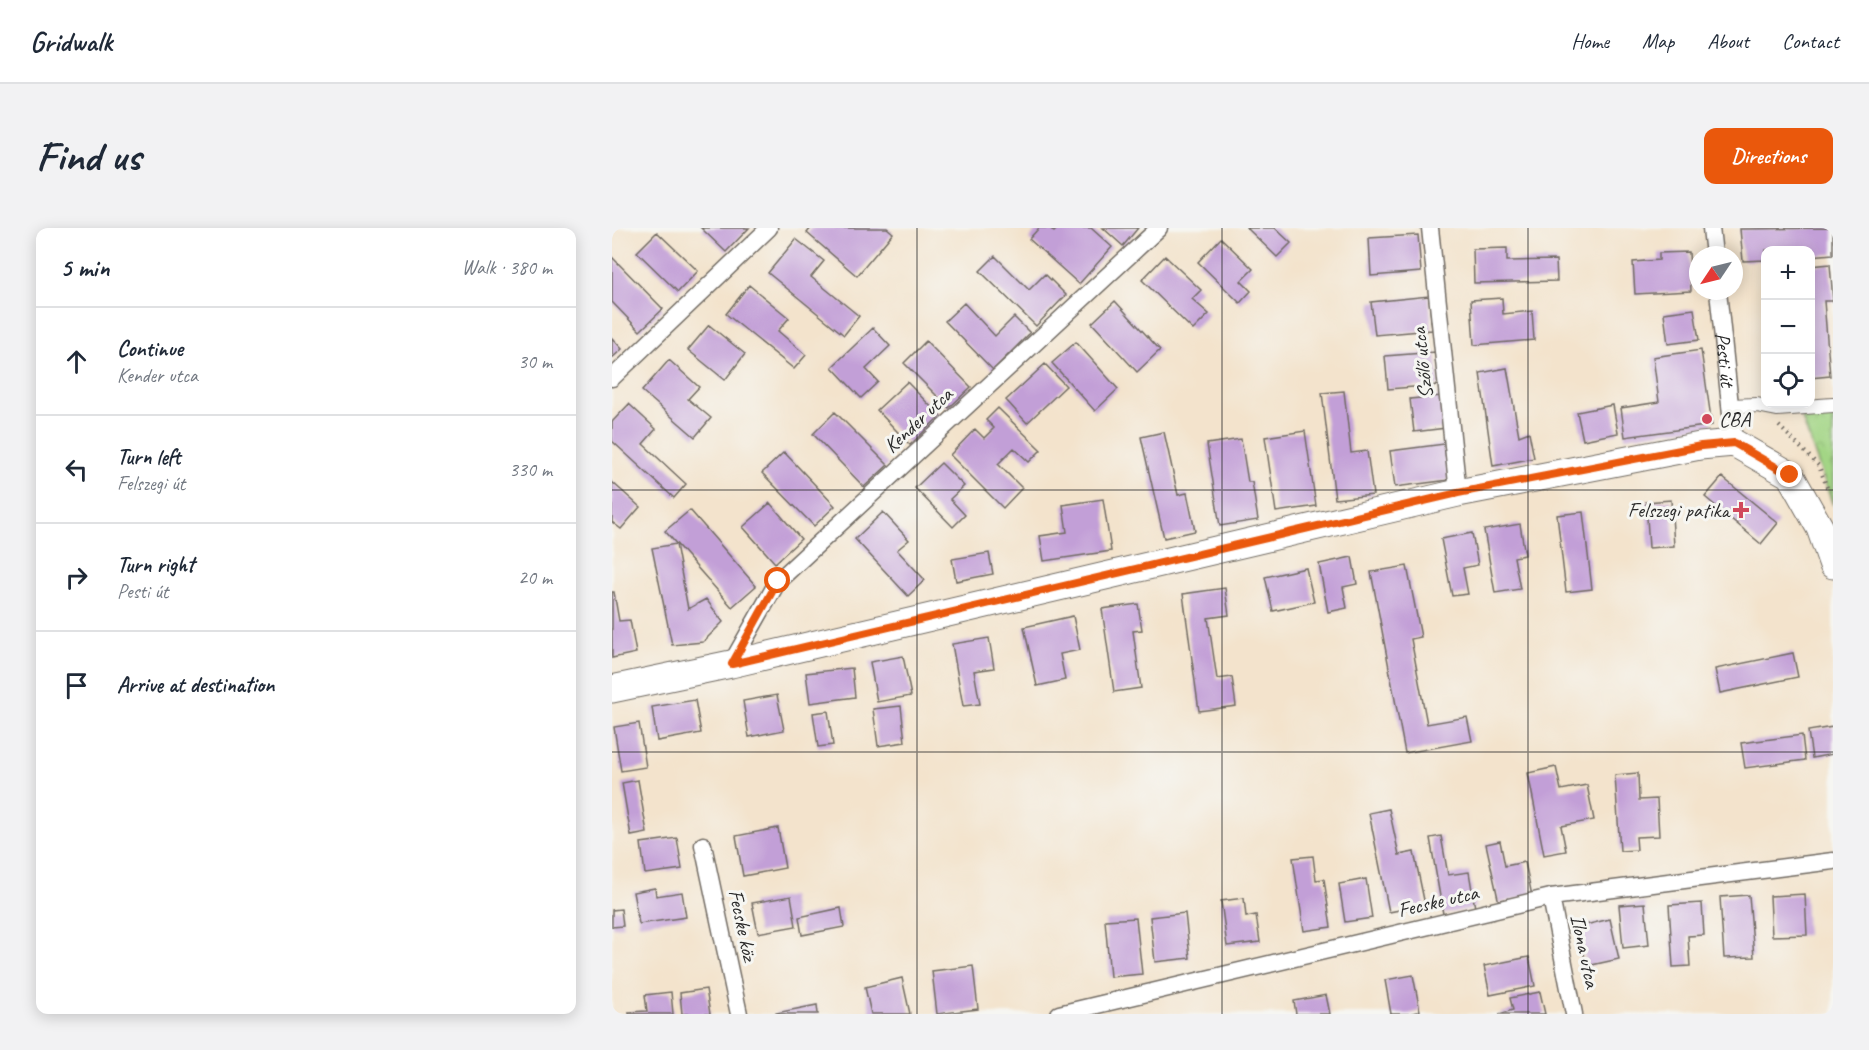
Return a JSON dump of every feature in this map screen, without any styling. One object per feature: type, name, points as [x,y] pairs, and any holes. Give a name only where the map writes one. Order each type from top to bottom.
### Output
[{"type":"main road","points":[[612,689],[732,664],[1458,493],[1701,446],[1734,443],[1790,475],[1820,528],[1833,565]]},
{"type":"street","points":[[612,378],[769,228]]},
{"type":"street","name":"Kender utca","points":[[732,664],[778,581],[1159,228]]},
{"type":"street","name":"Szőlő utca","points":[[1430,228],[1458,493]]},
{"type":"street","points":[[1711,228],[1713,246]]},
{"type":"street","name":"Pesti út","points":[[1719,300],[1734,443]]},
{"type":"street","points":[[1730,406],[1757,405],[1776,409],[1833,405]]},
{"type":"street","name":"Fecske köz","points":[[703,845],[739,1014]]},
{"type":"street","name":"Fecske utca","points":[[1059,1014],[1551,897],[1833,861]]},
{"type":"street","name":"Ilona utca","points":[[1551,897],[1574,1014]]},
{"type":"path","points":[[1757,405],[1788,433]]},
{"type":"green space","points":[[1833,414],[1833,505],[1802,418]]},
{"type":"building","points":[[701,228],[749,228],[726,252]]},
{"type":"building","points":[[811,228],[887,228],[893,233],[857,276],[807,233]]},
{"type":"building","points":[[1039,228],[1050,228],[1054,232],[1058,228],[1091,228],[1112,247],[1079,284],[1029,239]]},
{"type":"building","points":[[1103,228],[1138,228],[1123,246]]},
{"type":"building","points":[[1247,228],[1275,228],[1291,243],[1277,257]]},
{"type":"building","points":[[1833,228],[1833,254],[1815,256],[1815,246],[1761,246],[1761,260],[1743,261],[1740,229]]},
{"type":"building","points":[[657,232],[698,271],[678,292],[637,252]]},
{"type":"building","points":[[1418,235],[1421,272],[1371,276],[1369,238]]},
{"type":"building","points":[[1221,238],[1253,269],[1241,281],[1251,291],[1240,303],[1198,262]]},
{"type":"building","points":[[796,239],[824,261],[811,277],[859,316],[844,335],[768,273]]},
{"type":"building","points":[[1507,248],[1507,261],[1556,260],[1557,281],[1474,283],[1473,249]]},
{"type":"building","points":[[1689,252],[1689,291],[1635,294],[1633,262],[1659,260],[1659,253]]},
{"type":"building","points":[[995,256],[1029,290],[1045,274],[1066,295],[1036,326],[980,271]]},
{"type":"building","points":[[1165,256],[1201,290],[1192,299],[1209,314],[1193,330],[1142,280]]},
{"type":"building","points":[[612,257],[663,309],[640,331],[612,302]]},
{"type":"building","points":[[1830,264],[1833,301],[1824,301],[1830,376],[1815,378],[1815,300],[1815,266]]},
{"type":"building","points":[[749,285],[789,318],[778,331],[806,355],[794,369],[726,314]]},
{"type":"building","points":[[1429,296],[1432,330],[1375,335],[1371,302]]},
{"type":"building","points":[[1502,298],[1503,314],[1532,311],[1534,340],[1474,345],[1471,300]]},
{"type":"building","points":[[1115,301],[1160,350],[1137,372],[1092,323]]},
{"type":"building","points":[[964,303],[995,336],[1014,317],[1030,333],[993,370],[945,321]]},
{"type":"building","points":[[1694,309],[1699,340],[1668,344],[1664,313]]},
{"type":"building","points":[[709,325],[745,354],[725,380],[688,350]]},
{"type":"building","points":[[873,328],[890,346],[866,369],[878,382],[861,398],[832,367]]},
{"type":"building","points":[[612,338],[622,349],[612,358]]},
{"type":"building","points":[[926,341],[971,387],[949,408],[904,363]]},
{"type":"building","points":[[1076,342],[1118,389],[1095,411],[1052,363]]},
{"type":"building","points":[[1701,350],[1712,425],[1625,437],[1621,408],[1659,402],[1653,357]]},
{"type":"building","points":[[1436,352],[1439,385],[1388,389],[1385,356]]},
{"type":"building","points":[[669,360],[699,387],[688,399],[711,418],[695,437],[642,391]]},
{"type":"building","points":[[1045,364],[1066,386],[1027,423],[1006,400]]},
{"type":"building","points":[[1507,368],[1519,436],[1529,432],[1534,458],[1493,466],[1480,373]]},
{"type":"building","points":[[907,382],[940,416],[910,445],[877,410]]},
{"type":"building","points":[[1344,391],[1351,453],[1367,451],[1373,495],[1335,499],[1322,393]]},
{"type":"building","points":[[1442,396],[1446,428],[1414,432],[1410,399]]},
{"type":"building","points":[[629,404],[656,429],[643,444],[686,484],[674,498],[612,441],[612,422]]},
{"type":"building","points":[[1613,405],[1618,433],[1583,440],[1577,412]]},
{"type":"building","points":[[998,408],[1041,450],[1029,462],[1014,448],[998,464],[1022,488],[1003,508],[950,455],[975,429],[984,438],[994,428],[986,420]]},
{"type":"building","points":[[835,412],[888,465],[864,487],[813,434]]},
{"type":"building","points":[[1305,431],[1316,506],[1276,512],[1265,437]]},
{"type":"building","points":[[1164,432],[1178,495],[1187,493],[1195,531],[1164,538],[1141,437]]},
{"type":"building","points":[[1241,439],[1248,482],[1252,482],[1258,520],[1220,526],[1207,444]]},
{"type":"building","points":[[1444,444],[1449,480],[1395,487],[1390,451]]},
{"type":"building","points":[[784,452],[835,506],[814,526],[762,473]]},
{"type":"building","points":[[941,463],[964,486],[950,499],[965,515],[953,527],[915,488]]},
{"type":"building","name":"Felszegi patika","points":[[1722,477],[1778,523],[1761,544],[1705,497]]},
{"type":"building","points":[[612,482],[640,507],[621,529],[612,522]]},
{"type":"building","points":[[1103,499],[1111,551],[1044,561],[1040,536],[1067,532],[1063,505]]},
{"type":"building","points":[[1671,500],[1674,546],[1649,548],[1646,502]]},
{"type":"building","points":[[770,503],[801,539],[775,563],[743,527]]},
{"type":"building","points":[[690,510],[756,586],[732,607],[665,531]]},
{"type":"building","points":[[883,512],[909,540],[897,550],[925,580],[908,596],[855,539]]},
{"type":"building","points":[[1583,512],[1592,589],[1566,592],[1557,515]]},
{"type":"building","points":[[1520,524],[1525,555],[1514,557],[1520,589],[1495,593],[1484,530]]},
{"type":"building","points":[[1472,533],[1478,565],[1463,568],[1468,594],[1452,596],[1441,539]]},
{"type":"building","points":[[676,544],[688,609],[706,599],[723,622],[703,642],[672,645],[652,548]]},
{"type":"building","points":[[989,553],[993,574],[956,581],[952,559]]},
{"type":"building","points":[[1352,557],[1357,584],[1343,587],[1347,608],[1328,612],[1319,564]]},
{"type":"building","points":[[1407,566],[1421,637],[1411,639],[1427,724],[1467,717],[1472,741],[1405,753],[1371,572]]},
{"type":"building","points":[[1306,568],[1314,602],[1273,611],[1265,577]]},
{"type":"building","points":[[1225,588],[1229,615],[1208,618],[1217,679],[1232,677],[1236,706],[1199,711],[1183,594]]},
{"type":"building","points":[[612,592],[614,592],[619,621],[630,620],[636,653],[612,658]]},
{"type":"building","points":[[1138,604],[1142,630],[1133,631],[1141,688],[1114,692],[1102,609]]},
{"type":"building","points":[[1073,616],[1080,650],[1060,654],[1065,680],[1037,686],[1024,627]]},
{"type":"building","points":[[989,638],[994,668],[974,671],[980,704],[963,706],[952,644]]},
{"type":"building","points":[[1793,653],[1798,677],[1720,693],[1715,669]]},
{"type":"building","points":[[903,656],[911,696],[877,702],[870,662]]},
{"type":"building","points":[[852,668],[855,697],[810,703],[806,673]]},
{"type":"building","points":[[777,695],[784,730],[749,737],[743,701]]},
{"type":"building","points":[[695,700],[701,733],[657,741],[652,707]]},
{"type":"building","points":[[901,706],[905,742],[878,746],[873,709]]},
{"type":"building","points":[[828,711],[833,745],[818,747],[813,713]]},
{"type":"building","points":[[639,723],[646,767],[621,771],[614,727]]},
{"type":"building","points":[[1833,727],[1833,754],[1812,758],[1808,731]]},
{"type":"building","points":[[1802,735],[1805,760],[1745,768],[1741,743]]},
{"type":"building","points":[[1556,767],[1561,790],[1587,785],[1594,820],[1561,826],[1566,851],[1544,855],[1528,773]]},
{"type":"building","points":[[1638,773],[1639,800],[1657,799],[1659,836],[1636,837],[1637,850],[1620,851],[1615,775]]},
{"type":"building","points":[[638,780],[647,833],[631,836],[622,783]]},
{"type":"building","points":[[1389,809],[1399,855],[1414,852],[1425,905],[1389,912],[1369,813]]},
{"type":"building","points":[[778,828],[785,868],[743,876],[736,836]]},
{"type":"building","points":[[1441,836],[1448,875],[1469,872],[1475,908],[1443,914],[1430,838]]},
{"type":"building","points":[[677,838],[682,869],[645,874],[641,843]]},
{"type":"building","points":[[1500,841],[1505,866],[1525,862],[1532,896],[1499,903],[1486,844]]},
{"type":"building","points":[[1313,856],[1316,880],[1324,879],[1331,927],[1304,931],[1293,858]]},
{"type":"building","points":[[1366,879],[1372,918],[1345,922],[1339,884]]},
{"type":"building","points":[[655,888],[656,896],[682,892],[686,917],[639,924],[633,892]]},
{"type":"building","points":[[1805,894],[1807,935],[1772,936],[1770,896]]},
{"type":"building","points":[[1749,895],[1754,957],[1724,958],[1720,897]]},
{"type":"building","points":[[791,896],[796,926],[758,933],[752,903]]},
{"type":"building","points":[[1244,898],[1246,917],[1256,915],[1260,942],[1227,946],[1221,901]]},
{"type":"building","points":[[1645,903],[1649,945],[1623,948],[1619,905]]},
{"type":"building","points":[[1702,903],[1704,935],[1688,936],[1690,966],[1673,967],[1669,905]]},
{"type":"building","points":[[841,908],[844,927],[802,935],[799,917]]},
{"type":"building","points":[[621,909],[623,926],[612,927],[612,910]]},
{"type":"building","points":[[1185,913],[1190,958],[1155,962],[1150,917]]},
{"type":"building","points":[[1136,918],[1142,974],[1110,977],[1105,920]]},
{"type":"building","points":[[1610,919],[1619,959],[1587,966],[1577,927]]},
{"type":"building","points":[[1529,957],[1535,986],[1490,995],[1484,966]]},
{"type":"building","points":[[973,966],[978,1009],[937,1014],[932,971]]},
{"type":"building","points":[[1413,975],[1420,1011],[1409,1014],[1391,1014],[1385,980]]},
{"type":"building","points":[[902,978],[910,1014],[871,1014],[865,987]]},
{"type":"building","points":[[706,989],[710,1014],[682,1014],[680,993]]},
{"type":"building","points":[[671,992],[673,1014],[629,1014],[629,1012],[647,1011],[645,995]]},
{"type":"building","points":[[1540,992],[1545,1014],[1499,1014],[1513,1010],[1510,998]]},
{"type":"building","points":[[1326,995],[1330,1014],[1296,1014],[1294,1001]]},
{"type":"building","points":[[817,1005],[818,1014],[776,1014],[776,1013]]},
{"type":"place","name":"CBA","points":[[1707,419]]},
{"type":"place","name":"Felszegi patika","points":[[1741,510]]},
{"type":"route","points":[[778,581],[732,664],[1458,493],[1701,446],[1734,443],[1790,475]]}]
